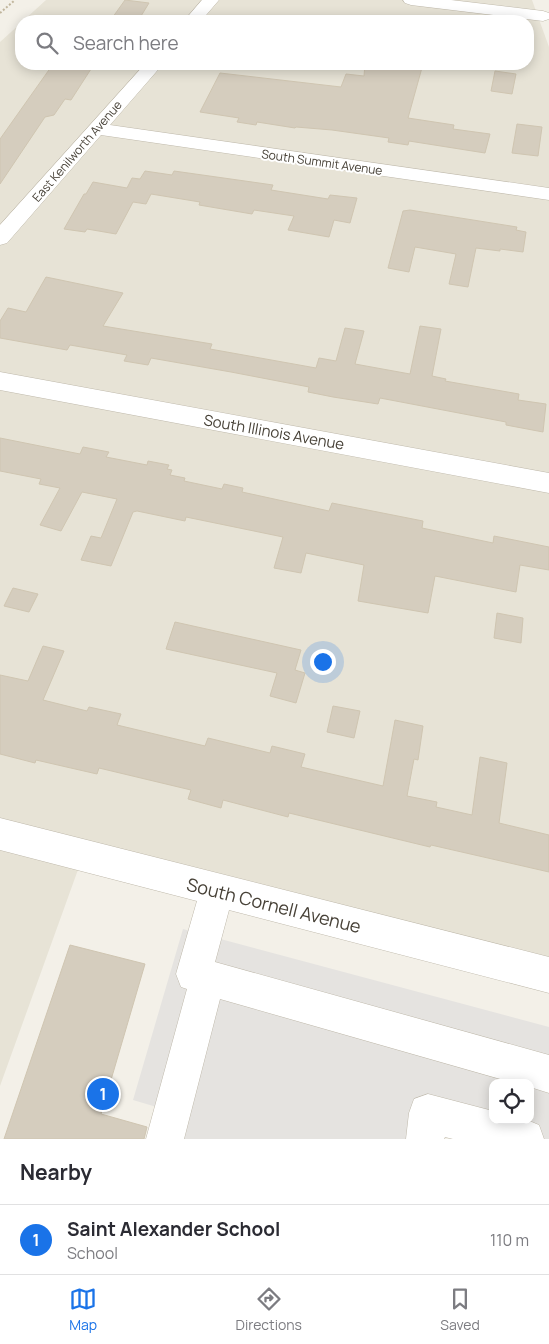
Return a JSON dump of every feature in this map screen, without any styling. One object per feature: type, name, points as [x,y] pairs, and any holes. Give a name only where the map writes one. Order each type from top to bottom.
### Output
[{"type":"street","points":[[197,15],[211,0]]},
{"type":"street","points":[[411,0],[544,14]]},
{"type":"street","name":"East Kenilworth Avenue","points":[[0,238],[149,70]]},
{"type":"street","name":"South Summit Avenue","points":[[96,129],[549,194]]},
{"type":"street","name":"South Illinois Avenue","points":[[0,381],[549,483]]},
{"type":"street","name":"South Cornell Avenue","points":[[0,834],[549,975]]},
{"type":"street","points":[[217,890],[194,974],[549,1074]]},
{"type":"street","points":[[164,1139],[208,978]]},
{"type":"street","points":[[424,1139],[428,1113],[525,1139]]},
{"type":"path","points":[[0,13],[15,0]]},
{"type":"shaded area","points":[[46,0],[532,0],[549,47],[549,962],[88,842],[0,1086],[0,42],[15,28],[15,70],[534,70],[534,15],[30,15]]},
{"type":"shaded area","points":[[183,929],[549,1027],[549,1139],[474,1139],[442,1130],[440,1139],[151,1139],[160,1108],[133,1100]]},
{"type":"building","points":[[125,0],[149,3],[142,15],[114,15]]},
{"type":"building","points":[[49,70],[90,70],[71,100],[65,99],[54,115],[45,117],[0,184],[0,139]]},
{"type":"building","points":[[364,70],[421,70],[408,118],[454,125],[453,129],[490,134],[485,153],[409,141],[408,145],[388,142],[389,138],[332,130],[295,128],[257,122],[256,125],[237,122],[239,118],[200,112],[220,73],[341,87],[346,74],[364,76]]},
{"type":"building","points":[[495,71],[516,74],[512,94],[491,91]]},
{"type":"building","points":[[517,124],[542,127],[538,156],[512,153]]},
{"type":"building","points":[[145,171],[172,175],[174,171],[273,185],[271,190],[328,199],[330,195],[357,198],[350,223],[334,220],[329,237],[288,230],[294,216],[254,210],[252,214],[199,205],[200,202],[151,194],[146,204],[133,202],[116,234],[87,229],[85,232],[64,229],[93,182],[127,188],[132,178],[140,179]]},
{"type":"building","points":[[410,210],[517,227],[516,230],[526,232],[523,252],[476,248],[468,287],[449,284],[456,254],[415,247],[409,272],[388,268],[403,211]]},
{"type":"building","points":[[46,277],[123,293],[103,326],[212,344],[210,349],[316,368],[319,358],[336,361],[345,328],[364,331],[355,364],[410,374],[420,326],[441,329],[432,376],[446,379],[445,381],[519,394],[518,400],[546,404],[543,432],[506,425],[506,422],[380,398],[378,404],[333,397],[308,392],[309,387],[151,358],[148,365],[124,361],[127,355],[70,345],[67,350],[0,338],[0,321],[8,308],[26,312]]},
{"type":"building","points":[[0,438],[80,454],[83,447],[109,452],[106,457],[147,465],[148,461],[169,465],[167,469],[172,470],[170,475],[185,478],[184,481],[222,489],[224,484],[243,488],[242,492],[329,511],[332,503],[423,521],[422,528],[493,543],[494,536],[549,547],[549,570],[520,565],[516,592],[435,576],[428,613],[358,601],[364,565],[306,553],[301,573],[274,568],[283,537],[186,517],[185,521],[137,511],[133,512],[111,566],[81,560],[91,536],[101,538],[117,499],[82,492],[61,531],[40,525],[60,488],[39,484],[41,479],[0,471]]},
{"type":"building","points":[[13,588],[38,594],[29,612],[4,606]]},
{"type":"building","points":[[497,613],[523,618],[521,643],[494,638]]},
{"type":"building","points":[[175,622],[301,650],[295,670],[305,673],[296,703],[270,696],[277,673],[166,649]]},
{"type":"building","points":[[43,646],[64,651],[43,700],[87,711],[89,707],[121,714],[117,725],[205,746],[208,738],[270,753],[272,746],[305,754],[301,767],[383,786],[395,720],[423,726],[418,760],[414,759],[407,796],[437,802],[436,807],[472,815],[480,757],[507,763],[499,823],[549,835],[549,872],[431,845],[430,847],[289,813],[288,817],[223,800],[221,808],[188,799],[191,790],[99,768],[97,774],[36,760],[35,763],[0,754],[0,675],[28,681]]},
{"type":"building","points":[[333,706],[360,711],[354,738],[327,732]]},
{"type":"building","points":[[70,945],[145,964],[101,1114],[147,1127],[144,1139],[4,1139]]},
{"type":"place","name":"Saint Alexander School","points":[[103,1094]]}]
